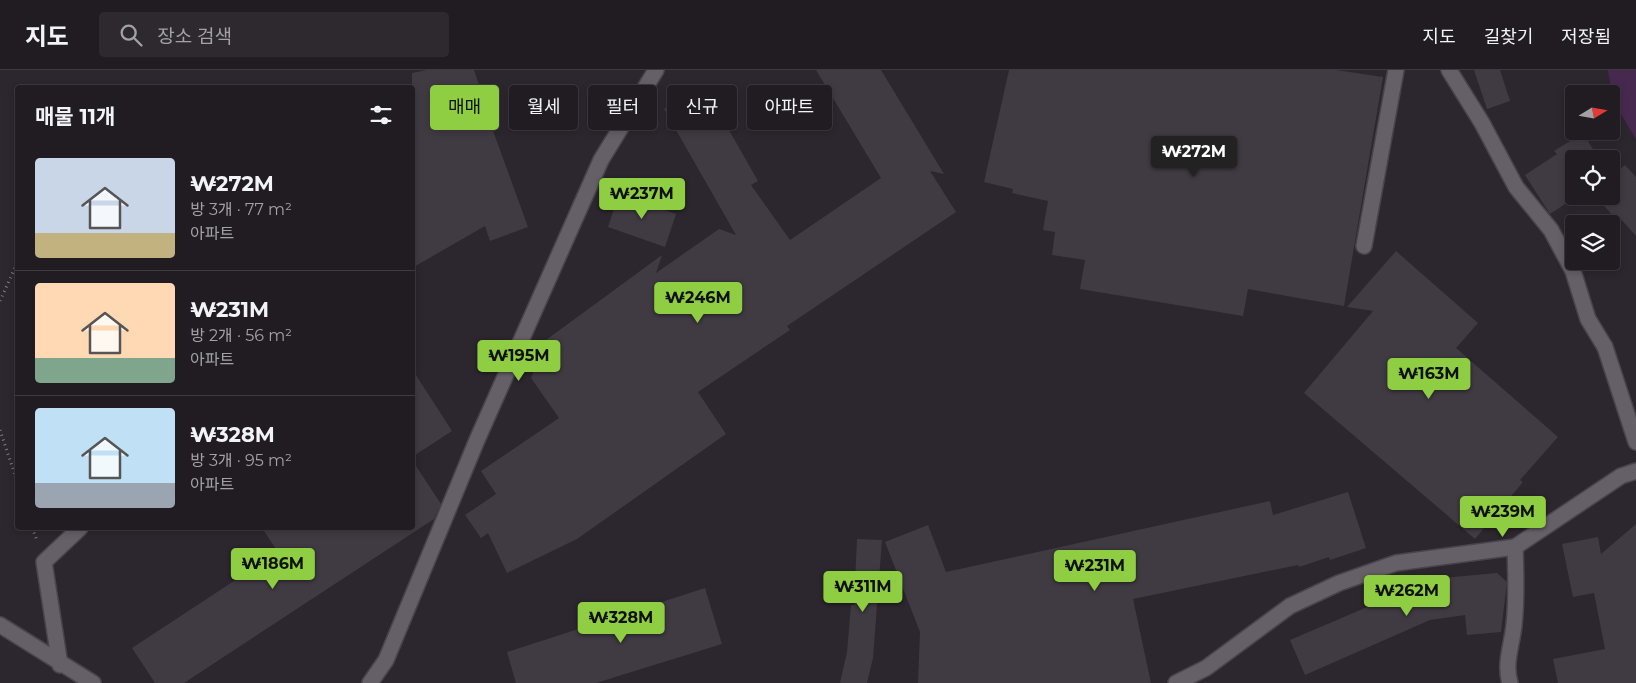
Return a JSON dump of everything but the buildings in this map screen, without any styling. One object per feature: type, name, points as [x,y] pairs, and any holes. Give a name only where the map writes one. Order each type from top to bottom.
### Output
[{"type":"street","points":[[370,683],[386,660],[477,440],[601,160],[656,70]]},
{"type":"street","points":[[1364,246],[1396,70]]},
{"type":"street","points":[[1449,70],[1482,123],[1516,187],[1551,230],[1573,271],[1588,319],[1605,347],[1636,442]]},
{"type":"street","points":[[1176,683],[1206,668],[1290,606],[1339,583],[1396,563],[1515,547],[1621,476],[1636,471]]},
{"type":"street","points":[[60,665],[44,562],[78,530]]},
{"type":"street","points":[[1510,683],[1506,671],[1514,627],[1517,582],[1515,547]]},
{"type":"street","points":[[0,625],[60,665],[92,683]]},
{"type":"path","points":[[0,301],[15,268]]},
{"type":"path","points":[[0,430],[15,475]]},
{"type":"shaded area","points":[[1608,70],[1636,70],[1636,139],[1620,113],[1620,85],[1610,85]]}]
